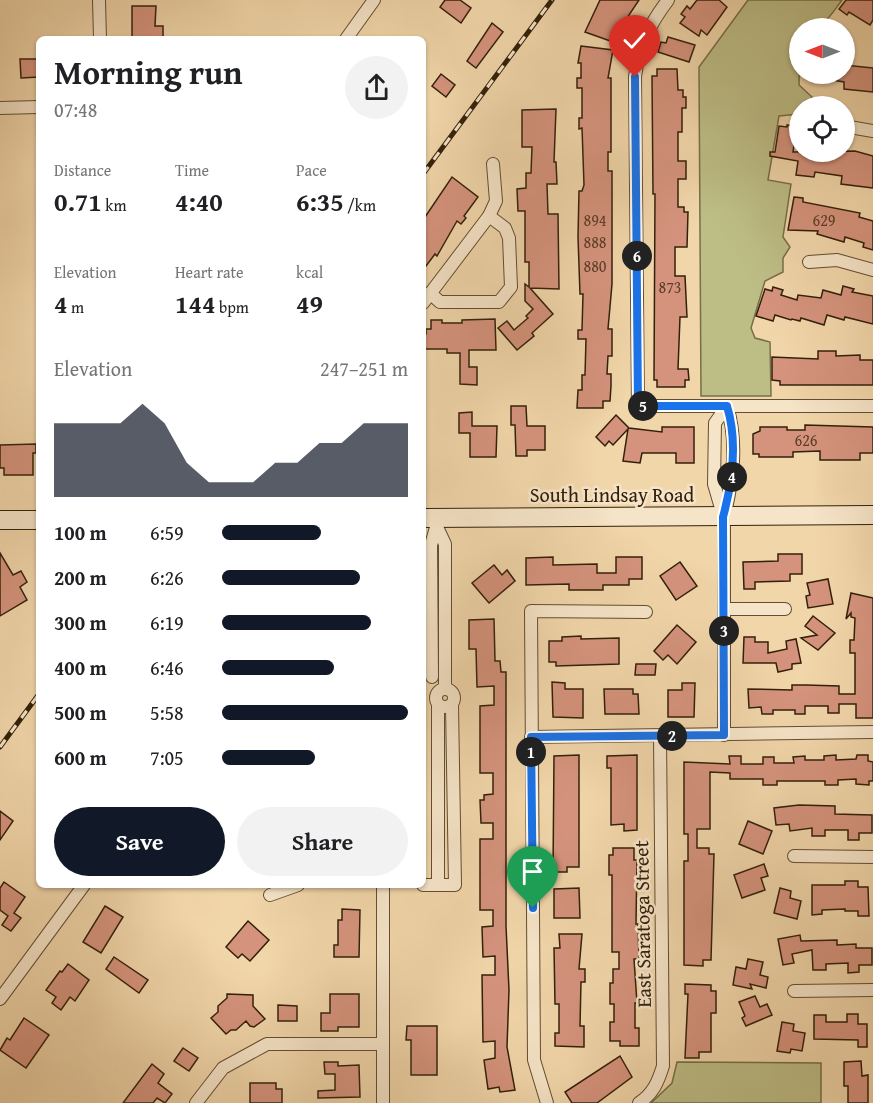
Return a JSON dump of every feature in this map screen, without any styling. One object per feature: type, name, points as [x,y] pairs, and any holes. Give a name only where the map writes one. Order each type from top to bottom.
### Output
[{"type":"main road","name":"South Lindsay Road","points":[[432,521],[873,515]]},
{"type":"main road","points":[[0,520],[36,520]]},
{"type":"street","points":[[99,0],[100,36]]},
{"type":"street","points":[[348,36],[374,0]]},
{"type":"street","points":[[668,0],[644,36],[635,77],[638,406],[873,405]]},
{"type":"street","points":[[0,108],[36,107]]},
{"type":"street","points":[[855,128],[873,131]]},
{"type":"street","points":[[489,216],[505,228],[509,238],[511,287],[508,293],[500,302],[440,302],[427,298],[489,216],[496,201],[493,164]]},
{"type":"street","points":[[809,262],[837,260],[873,270]]},
{"type":"street","points":[[724,735],[723,517],[714,484],[715,423],[727,406]]},
{"type":"street","points":[[723,517],[732,483],[733,424],[727,406]]},
{"type":"street","points":[[426,885],[454,885],[452,705],[455,699],[445,683],[427,678],[432,521]]},
{"type":"street","points":[[432,521],[445,544],[445,683],[436,699],[438,704],[438,885]]},
{"type":"street","points":[[724,609],[784,609]]},
{"type":"street","points":[[547,1103],[534,1060],[531,611],[646,612]]},
{"type":"street","points":[[438,704],[444,708],[452,705]]},
{"type":"street","points":[[531,737],[873,732]]},
{"type":"street","name":"East Saratoga Street","points":[[639,1103],[647,1098],[657,1084],[663,1066],[660,736]]},
{"type":"street","points":[[438,763],[454,763]]},
{"type":"street","points":[[438,798],[454,798]]},
{"type":"street","points":[[794,856],[873,857]]},
{"type":"street","points":[[0,999],[82,888]]},
{"type":"street","points":[[270,895],[290,888]]},
{"type":"street","points":[[383,888],[383,1103]]},
{"type":"street","points":[[794,991],[873,990]]},
{"type":"street","points":[[196,1103],[223,1068],[267,1044],[382,1044]]},
{"type":"green space","points":[[748,0],[842,0],[828,18],[789,18],[789,84],[799,84],[811,96],[789,96],[789,115],[779,116],[768,180],[791,184],[783,237],[790,247],[783,258],[783,272],[765,281],[751,328],[755,338],[770,342],[771,396],[701,396],[699,67]]},
{"type":"green space","points":[[677,1062],[821,1063],[821,1103],[651,1103],[672,1083]]},
{"type":"building","points":[[445,0],[460,0],[471,8],[461,23],[440,7]]},
{"type":"building","points":[[600,0],[639,0],[617,33],[619,34],[616,43],[585,32]]},
{"type":"building","points":[[697,0],[719,0],[727,7],[707,35],[701,30],[699,36],[680,23],[685,17],[681,14],[687,6],[690,9]]},
{"type":"building","points":[[846,0],[873,0],[873,20],[870,25],[849,12],[847,15],[839,9]]},
{"type":"building","points":[[132,6],[156,6],[155,26],[163,26],[163,36],[132,36]]},
{"type":"building","points":[[492,23],[503,32],[476,68],[467,61]]},
{"type":"building","points":[[668,37],[695,45],[689,62],[658,52],[661,42],[666,43]]},
{"type":"building","points":[[581,46],[613,50],[608,78],[611,78],[611,152],[608,152],[608,171],[612,171],[612,284],[608,329],[612,329],[612,356],[608,356],[607,374],[611,374],[610,401],[603,401],[603,408],[577,408],[578,390],[582,390],[582,375],[585,375],[586,339],[578,339],[578,330],[582,330],[583,294],[580,294],[578,237],[579,191],[582,191],[584,185],[582,128],[579,129],[579,118],[582,118],[582,88],[577,88],[577,78],[581,78],[581,63],[578,63]]},
{"type":"building","points":[[20,59],[36,59],[36,77],[21,78]]},
{"type":"building","points":[[855,66],[873,68],[873,92],[844,89],[844,84],[855,84]]},
{"type":"building","points":[[657,69],[677,69],[678,90],[683,90],[683,97],[686,97],[686,108],[682,108],[682,132],[678,132],[678,161],[686,161],[686,179],[678,179],[678,207],[684,207],[684,212],[688,212],[687,247],[675,247],[675,276],[685,276],[687,317],[680,317],[678,369],[688,369],[689,380],[685,380],[685,387],[657,387],[657,380],[654,380],[655,194],[653,194],[652,76],[657,76]]},
{"type":"building","points":[[441,74],[455,85],[446,97],[432,86]]},
{"type":"building","points":[[556,109],[554,162],[556,162],[557,184],[547,184],[548,214],[558,214],[559,289],[530,288],[553,314],[532,333],[534,336],[517,350],[498,328],[507,321],[514,330],[528,318],[526,316],[533,309],[525,301],[525,284],[529,287],[529,262],[525,262],[525,211],[518,211],[517,189],[526,188],[526,173],[531,173],[532,147],[522,147],[522,110]]},
{"type":"building","points":[[789,125],[789,159],[770,156],[770,152],[775,152],[779,126]]},
{"type":"building","points":[[855,151],[873,156],[873,188],[841,184],[842,176],[815,172],[814,177],[796,175],[798,162],[855,162]]},
{"type":"building","points":[[452,177],[478,197],[464,216],[466,218],[461,224],[457,221],[437,256],[435,254],[426,266],[426,216]]},
{"type":"building","points":[[794,197],[803,198],[803,202],[860,213],[859,217],[873,221],[873,250],[863,247],[864,243],[845,237],[844,242],[817,234],[818,231],[788,230]]},
{"type":"building","points":[[843,286],[854,289],[852,292],[873,296],[873,324],[827,315],[824,325],[801,318],[800,321],[791,320],[775,315],[773,321],[756,316],[765,289],[772,291],[773,287],[783,290],[781,295],[797,300],[798,295],[821,298],[823,290],[841,295]]},
{"type":"building","points":[[495,319],[496,350],[469,350],[469,367],[477,367],[477,385],[460,384],[460,353],[447,353],[447,349],[426,349],[426,329],[431,329],[431,320],[442,320],[442,323],[462,323],[462,320]]},
{"type":"building","points":[[818,351],[836,351],[836,356],[860,355],[860,360],[873,360],[873,385],[780,385],[780,381],[772,380],[772,357],[818,359]]},
{"type":"building","points":[[511,406],[526,406],[527,426],[545,426],[545,450],[527,450],[527,456],[516,456],[515,425],[511,425]]},
{"type":"building","points":[[472,412],[472,426],[497,426],[496,457],[470,457],[470,433],[459,433],[459,413]]},
{"type":"building","points":[[616,415],[629,428],[662,432],[662,427],[694,427],[694,463],[676,463],[676,453],[642,453],[640,463],[623,461],[628,429],[613,445],[609,441],[605,446],[596,437]]},
{"type":"building","points":[[805,425],[873,427],[873,453],[860,453],[860,460],[820,460],[820,451],[793,452],[793,457],[759,457],[759,454],[753,454],[753,434],[760,431],[760,427],[805,430]]},
{"type":"building","points":[[36,444],[36,453],[33,453],[33,475],[4,475],[4,468],[0,468],[0,445]]},
{"type":"building","points":[[0,553],[13,575],[21,571],[27,582],[20,587],[27,600],[0,616]]},
{"type":"building","points":[[778,554],[802,554],[802,574],[790,574],[790,581],[755,582],[755,589],[744,589],[743,562],[778,561]]},
{"type":"building","points":[[553,557],[553,565],[597,564],[597,573],[616,573],[616,557],[642,557],[642,579],[629,579],[629,585],[603,585],[603,590],[569,590],[569,584],[526,585],[526,558]]},
{"type":"building","points":[[680,562],[697,586],[676,600],[660,576]]},
{"type":"building","points":[[494,565],[502,575],[507,570],[515,581],[489,603],[472,583]]},
{"type":"building","points":[[828,579],[833,604],[808,608],[806,596],[810,595],[807,583]]},
{"type":"building","points":[[851,593],[873,598],[873,718],[856,718],[856,704],[839,704],[839,713],[828,713],[828,706],[805,706],[805,714],[795,714],[795,710],[773,710],[773,714],[762,714],[761,707],[749,708],[748,689],[792,690],[792,685],[839,686],[839,694],[855,694],[855,653],[850,653],[850,640],[854,640],[855,618],[851,617],[851,613],[846,619]]},
{"type":"building","points":[[813,616],[835,633],[818,650],[801,638],[817,635],[805,626]]},
{"type":"building","points":[[494,619],[495,661],[500,661],[501,672],[506,672],[506,926],[509,990],[507,1047],[515,1090],[500,1092],[499,1087],[488,1089],[484,1060],[495,1058],[495,1041],[483,1042],[482,975],[495,975],[495,956],[483,957],[482,927],[493,926],[493,910],[480,910],[480,839],[493,839],[493,823],[481,823],[480,800],[484,800],[484,795],[493,794],[493,773],[480,773],[480,706],[494,705],[494,686],[477,687],[476,649],[469,649],[469,620]]},
{"type":"building","points":[[677,625],[696,642],[677,664],[668,655],[663,660],[654,651]]},
{"type":"building","points":[[581,636],[581,639],[619,638],[619,664],[556,666],[556,662],[549,662],[549,641],[562,641],[562,637]]},
{"type":"building","points":[[744,637],[755,637],[755,642],[768,642],[768,653],[787,649],[786,641],[796,639],[801,663],[792,664],[792,669],[778,672],[776,663],[743,663]]},
{"type":"building","points":[[636,664],[656,664],[655,675],[635,675]]},
{"type":"building","points":[[552,682],[565,683],[565,689],[583,689],[583,718],[553,717]]},
{"type":"building","points":[[682,683],[695,683],[694,717],[668,717],[668,690],[682,690]]},
{"type":"building","points":[[604,689],[633,689],[633,694],[638,694],[639,714],[605,714]]},
{"type":"building","points":[[579,755],[579,867],[567,867],[567,872],[553,872],[554,756]]},
{"type":"building","points":[[637,755],[637,830],[624,831],[624,824],[611,825],[611,768],[607,768],[607,756]]},
{"type":"building","points":[[836,755],[836,760],[856,759],[857,755],[868,755],[868,761],[873,762],[873,781],[869,781],[869,785],[856,784],[856,779],[838,780],[838,785],[825,785],[825,781],[777,781],[777,785],[763,785],[763,779],[730,779],[730,773],[710,772],[710,829],[697,829],[697,848],[709,848],[709,854],[714,854],[711,960],[703,960],[703,966],[684,965],[684,861],[688,861],[688,834],[684,834],[684,762],[730,764],[729,756],[741,756],[741,764],[763,764],[763,757],[774,757],[774,763],[794,763],[793,757],[805,756],[805,760],[824,760],[824,756]]},
{"type":"building","points":[[799,805],[835,806],[835,814],[872,815],[872,833],[859,833],[859,840],[848,840],[848,830],[825,830],[825,836],[812,836],[812,828],[790,831],[789,824],[776,825],[774,808]]},
{"type":"building","points":[[0,811],[13,821],[0,840]]},
{"type":"building","points":[[748,821],[772,831],[763,854],[739,844]]},
{"type":"building","points":[[613,848],[634,848],[634,860],[637,860],[636,924],[638,924],[639,959],[634,959],[637,1003],[635,1003],[635,1028],[639,1028],[639,1046],[620,1046],[620,1041],[610,1041],[610,1022],[614,1022],[614,1004],[610,1004],[610,983],[613,983],[613,969],[619,969],[619,952],[612,952],[612,875],[609,875],[609,855],[613,855]]},
{"type":"building","points":[[764,864],[768,876],[761,878],[765,890],[742,898],[734,875]]},
{"type":"building","points":[[845,881],[858,881],[858,887],[868,887],[869,916],[858,916],[858,911],[845,911],[845,909],[822,910],[822,914],[812,915],[812,885],[845,885]]},
{"type":"building","points":[[4,882],[25,897],[14,913],[21,918],[11,931],[2,925],[8,916],[0,910],[0,888]]},
{"type":"building","points":[[579,888],[580,918],[554,918],[554,889]]},
{"type":"building","points":[[780,888],[791,891],[790,898],[801,901],[797,919],[774,913]]},
{"type":"building","points":[[105,906],[123,917],[101,953],[83,942]]},
{"type":"building","points":[[342,909],[360,910],[359,957],[334,957],[334,945],[338,945],[338,920],[342,920]]},
{"type":"building","points":[[248,921],[269,940],[250,961],[242,954],[238,958],[226,947]]},
{"type":"building","points":[[559,934],[582,934],[579,969],[585,969],[585,982],[581,982],[580,1026],[584,1026],[584,1047],[555,1046],[555,1033],[559,1033],[559,1004],[555,1004],[554,948],[560,948]]},
{"type":"building","points":[[800,935],[801,941],[837,940],[837,945],[856,944],[856,948],[872,948],[872,965],[859,965],[859,972],[848,973],[848,963],[826,964],[826,970],[813,970],[812,950],[792,954],[794,963],[783,965],[778,939]]},
{"type":"building","points":[[114,957],[148,980],[139,993],[106,969]]},
{"type":"building","points":[[748,959],[763,962],[760,975],[768,977],[766,988],[750,984],[752,989],[733,985],[736,967],[746,969]]},
{"type":"building","points":[[68,964],[89,980],[75,1001],[70,997],[61,1010],[52,1003],[56,997],[46,990]]},
{"type":"building","points":[[685,984],[711,985],[711,991],[716,991],[716,1013],[711,1013],[711,1052],[699,1052],[699,1058],[685,1058],[688,994],[685,994]]},
{"type":"building","points":[[227,994],[253,995],[253,1006],[265,1019],[254,1027],[246,1021],[236,1030],[231,1030],[226,1034],[211,1018],[218,1012],[218,1006],[227,998]]},
{"type":"building","points":[[330,994],[359,994],[359,1027],[338,1027],[338,1031],[321,1031],[321,1013],[330,1013]]},
{"type":"building","points":[[755,996],[760,1007],[767,1004],[772,1015],[746,1026],[742,1018],[745,1016],[739,1002]]},
{"type":"building","points":[[278,1005],[297,1006],[297,1021],[278,1021]]},
{"type":"building","points":[[847,1014],[858,1014],[858,1024],[867,1024],[867,1047],[858,1047],[858,1040],[814,1039],[814,1015],[826,1015],[826,1022],[847,1022]]},
{"type":"building","points":[[24,1018],[49,1035],[26,1068],[0,1050],[7,1038],[10,1040]]},
{"type":"building","points":[[782,1022],[794,1024],[793,1031],[805,1033],[802,1051],[791,1049],[790,1053],[777,1051]]},
{"type":"building","points":[[407,1026],[437,1026],[437,1075],[411,1075],[411,1040],[406,1040]]},
{"type":"building","points":[[183,1048],[198,1058],[189,1071],[174,1061]]},
{"type":"building","points":[[620,1056],[632,1077],[597,1103],[572,1103],[565,1092]]},
{"type":"building","points":[[861,1061],[862,1076],[868,1075],[868,1103],[848,1103],[848,1086],[844,1086],[844,1062]]},
{"type":"building","points":[[324,1062],[338,1062],[338,1066],[359,1065],[360,1097],[318,1098],[318,1091],[335,1090],[335,1074],[325,1074]]},
{"type":"building","points":[[152,1064],[164,1074],[158,1083],[172,1094],[165,1103],[157,1098],[153,1103],[123,1103]]},
{"type":"building","points":[[250,1083],[276,1083],[276,1089],[282,1089],[282,1103],[250,1103]]},
{"type":"railway","points":[[426,170],[552,0]]},
{"type":"railway","points":[[0,747],[36,698]]},
{"type":"route","points":[[533,908],[531,737],[724,735],[723,517],[732,483],[733,424],[727,406],[638,406],[635,77]]}]
